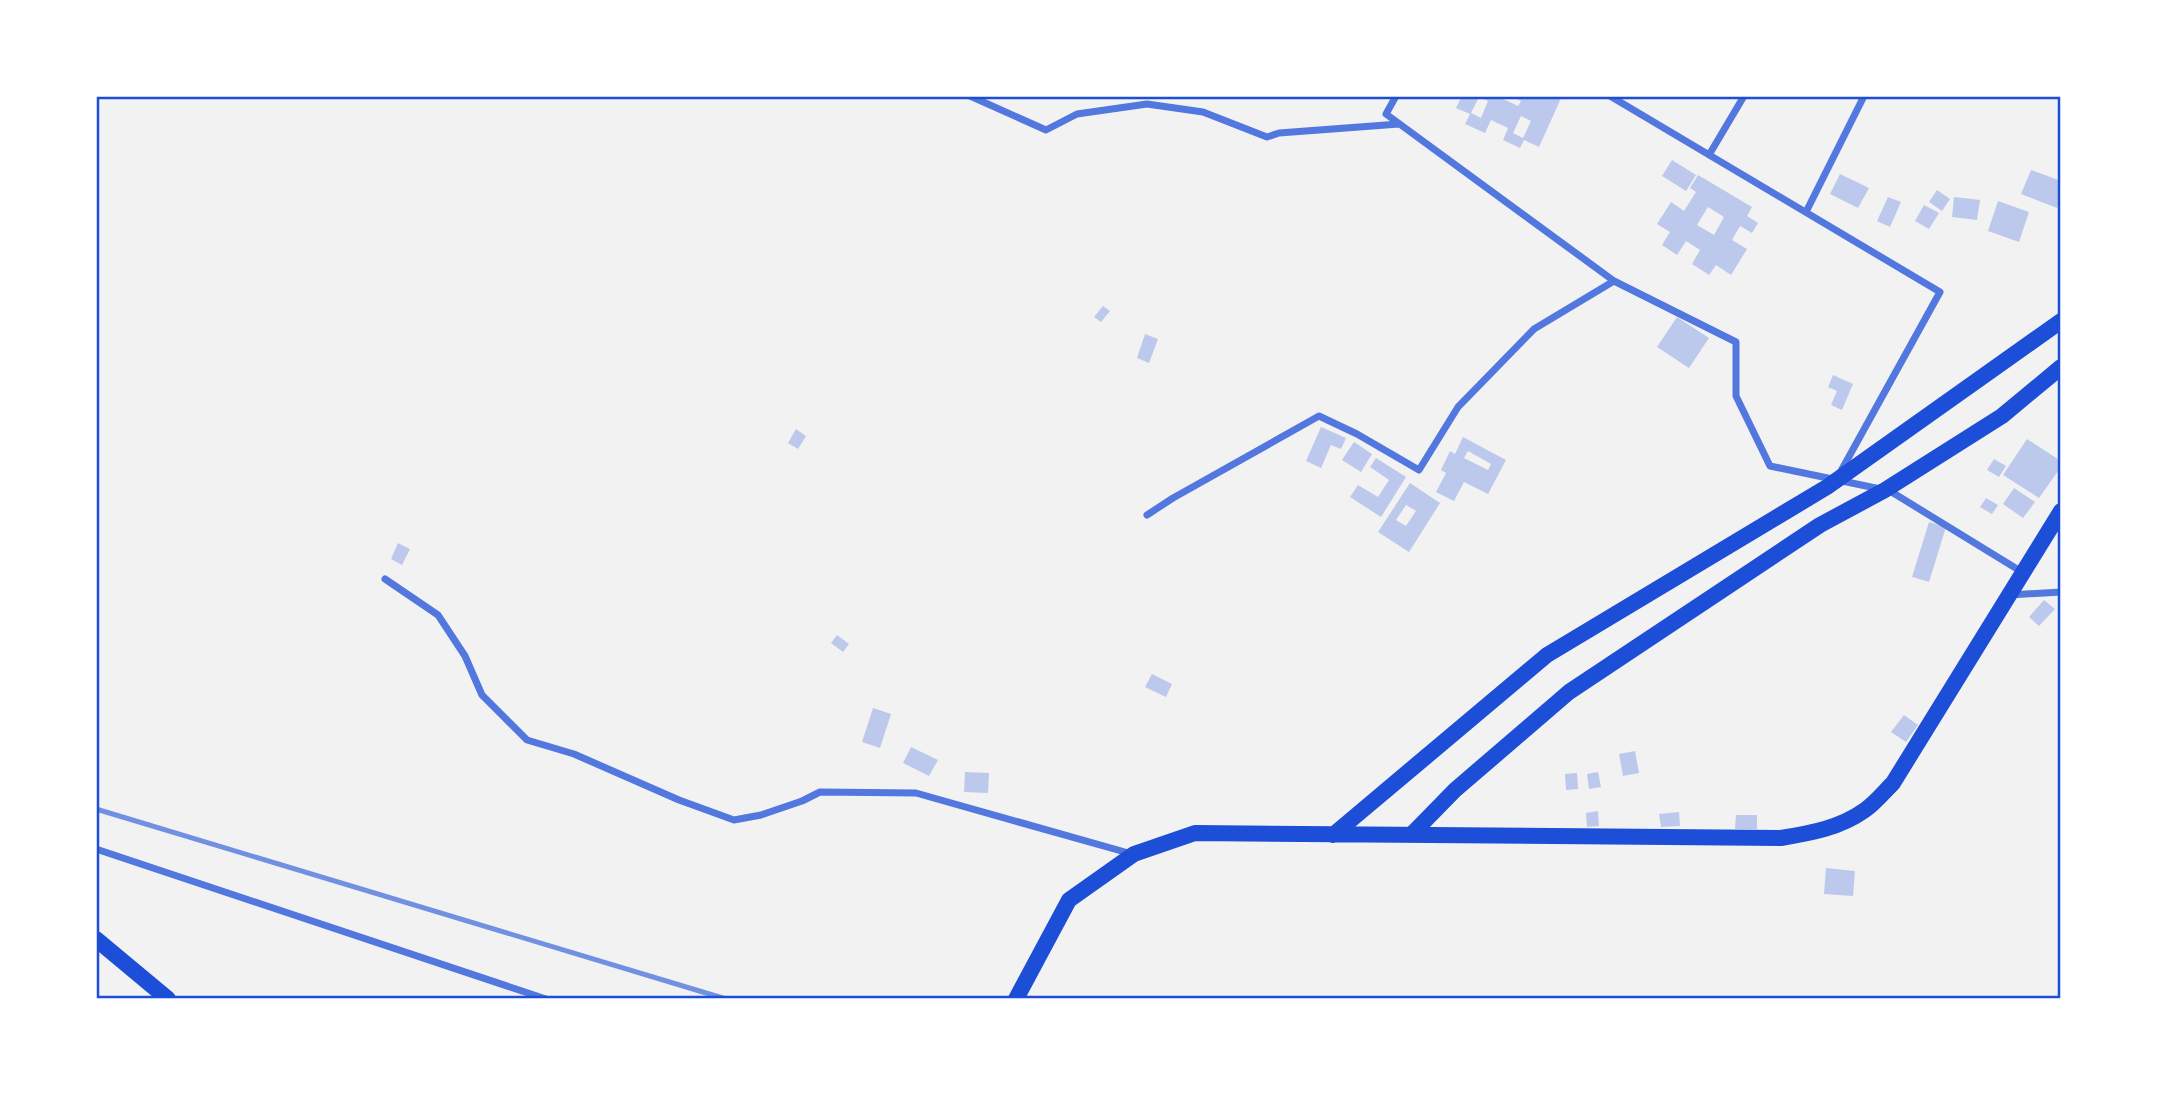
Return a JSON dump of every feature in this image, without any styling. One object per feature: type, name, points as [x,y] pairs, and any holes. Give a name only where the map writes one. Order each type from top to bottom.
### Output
[{"type":"main road","points":[[1333,835],[1547,655],[1836,480],[2061,321]]},
{"type":"main road","points":[[1411,835],[1455,790],[1569,692],[1820,525],[1885,490],[2003,416],[2061,367]]},
{"type":"main road","points":[[1016,999],[1069,900],[1134,854],[1195,833],[1781,838],[1821,831],[1847,821],[1867,809],[1893,783],[2061,511]]},
{"type":"main road","points":[[96,939],[168,999]]},
{"type":"street","points":[[970,96],[1046,130],[1077,114],[1147,104],[1203,112],[1267,137],[1279,133],[1399,124]]},
{"type":"street","points":[[1396,96],[1386,114],[1614,281],[1736,342],[1736,396],[1770,466],[1890,491],[2023,572]]},
{"type":"street","points":[[1610,96],[1940,292],[1836,480]]},
{"type":"street","points":[[1709,155],[1744,96]]},
{"type":"street","points":[[1806,212],[1864,96]]},
{"type":"street","points":[[1147,515],[1319,416],[1357,434],[1419,470],[1458,407],[1534,329],[1614,281]]},
{"type":"street","points":[[385,579],[438,615],[465,656],[482,695],[527,740],[574,754],[678,800],[734,820],[761,815],[820,792],[916,793],[1134,854]]},
{"type":"street","points":[[2009,595],[2061,592]]},
{"type":"street","points":[[96,849],[546,999]]},
{"type":"building","points":[[1462,96],[1502,96],[1501,98],[1518,106],[1521,101],[1511,96],[1562,96],[1539,147],[1524,140],[1520,148],[1503,140],[1508,128],[1491,120],[1485,133],[1465,124],[1470,114],[1456,108]],"holes":[[[1479,97],[1488,101],[1481,118],[1471,113]],[[1521,116],[1531,121],[1523,138],[1513,133]]]},
{"type":"building","points":[[1672,160],[1696,175],[1686,191],[1662,176]]},
{"type":"building","points":[[2031,170],[2061,181],[2061,200],[2057,208],[2021,194]]},
{"type":"building","points":[[1840,174],[1869,188],[1858,208],[1830,194]]},
{"type":"building","points":[[1698,175],[1752,207],[1747,216],[1758,223],[1752,233],[1740,226],[1732,240],[1747,249],[1731,275],[1716,265],[1709,275],[1692,264],[1700,250],[1686,241],[1677,255],[1662,245],[1670,232],[1657,224],[1671,202],[1684,211],[1696,192],[1690,188]],"holes":[[[1708,207],[1724,217],[1714,235],[1697,225]]]},
{"type":"building","points":[[1937,190],[1950,199],[1942,211],[1929,202]]},
{"type":"building","points":[[1888,197],[1901,202],[1890,227],[1877,221]]},
{"type":"building","points":[[1954,197],[1980,200],[1977,220],[1952,217]]},
{"type":"building","points":[[1998,201],[2029,212],[2019,242],[1988,231]]},
{"type":"building","points":[[1924,205],[1939,213],[1929,229],[1915,221]]},
{"type":"building","points":[[1103,306],[1110,311],[1101,322],[1094,317]]},
{"type":"building","points":[[1677,317],[1709,338],[1689,368],[1657,347]]},
{"type":"building","points":[[1145,334],[1158,339],[1149,363],[1137,358]]},
{"type":"building","points":[[1833,375],[1853,384],[1842,410],[1831,405],[1837,391],[1828,387]]},
{"type":"building","points":[[1321,427],[1346,438],[1341,449],[1331,445],[1321,468],[1306,461]]},
{"type":"building","points":[[796,429],[806,436],[798,449],[788,443]]},
{"type":"building","points":[[1463,437],[1506,460],[1488,494],[1464,482],[1454,501],[1436,492],[1446,473],[1441,470],[1450,451],[1455,454]],"holes":[[[1468,451],[1491,464],[1488,470],[1464,458]]]},
{"type":"building","points":[[2027,439],[2061,461],[2061,467],[2039,498],[2003,475]]},
{"type":"building","points":[[1354,442],[1372,454],[1361,472],[1342,460]]},
{"type":"building","points":[[1376,458],[1406,477],[1381,517],[1350,497],[1358,485],[1378,497],[1389,480],[1370,467]]},
{"type":"building","points":[[1994,459],[2006,466],[1999,477],[1987,470]]},
{"type":"building","points":[[1410,483],[1440,503],[1409,552],[1378,532]],"holes":[[[1406,505],[1416,511],[1406,526],[1396,520]]]},
{"type":"building","points":[[2014,488],[2035,502],[2023,518],[2003,504]]},
{"type":"building","points":[[1986,498],[1998,505],[1992,514],[1980,507]]},
{"type":"building","points":[[1929,522],[1946,527],[1929,582],[1912,577]]},
{"type":"building","points":[[398,543],[410,549],[402,565],[391,559]]},
{"type":"building","points":[[2044,600],[2055,609],[2039,626],[2029,617]]},
{"type":"building","points":[[837,635],[849,644],[843,652],[831,643]]},
{"type":"building","points":[[1152,674],[1172,684],[1166,697],[1145,687]]},
{"type":"building","points":[[873,708],[891,714],[880,748],[862,742]]},
{"type":"building","points":[[1904,715],[1918,725],[1906,742],[1891,732]]},
{"type":"building","points":[[911,747],[938,760],[929,776],[903,763]]},
{"type":"building","points":[[1635,751],[1639,773],[1623,776],[1619,754]]},
{"type":"building","points":[[965,772],[989,773],[988,793],[964,792]]},
{"type":"building","points":[[1598,772],[1601,787],[1589,789],[1587,774]]},
{"type":"building","points":[[1577,773],[1578,789],[1566,790],[1565,774]]},
{"type":"building","points":[[1598,811],[1599,826],[1587,827],[1586,813]]},
{"type":"building","points":[[1679,812],[1680,826],[1661,827],[1659,814]]},
{"type":"building","points":[[1736,815],[1757,815],[1757,829],[1735,829]]},
{"type":"building","points":[[1826,868],[1855,871],[1853,896],[1824,894]]},
{"type":"railway","points":[[96,809],[726,999]]}]
